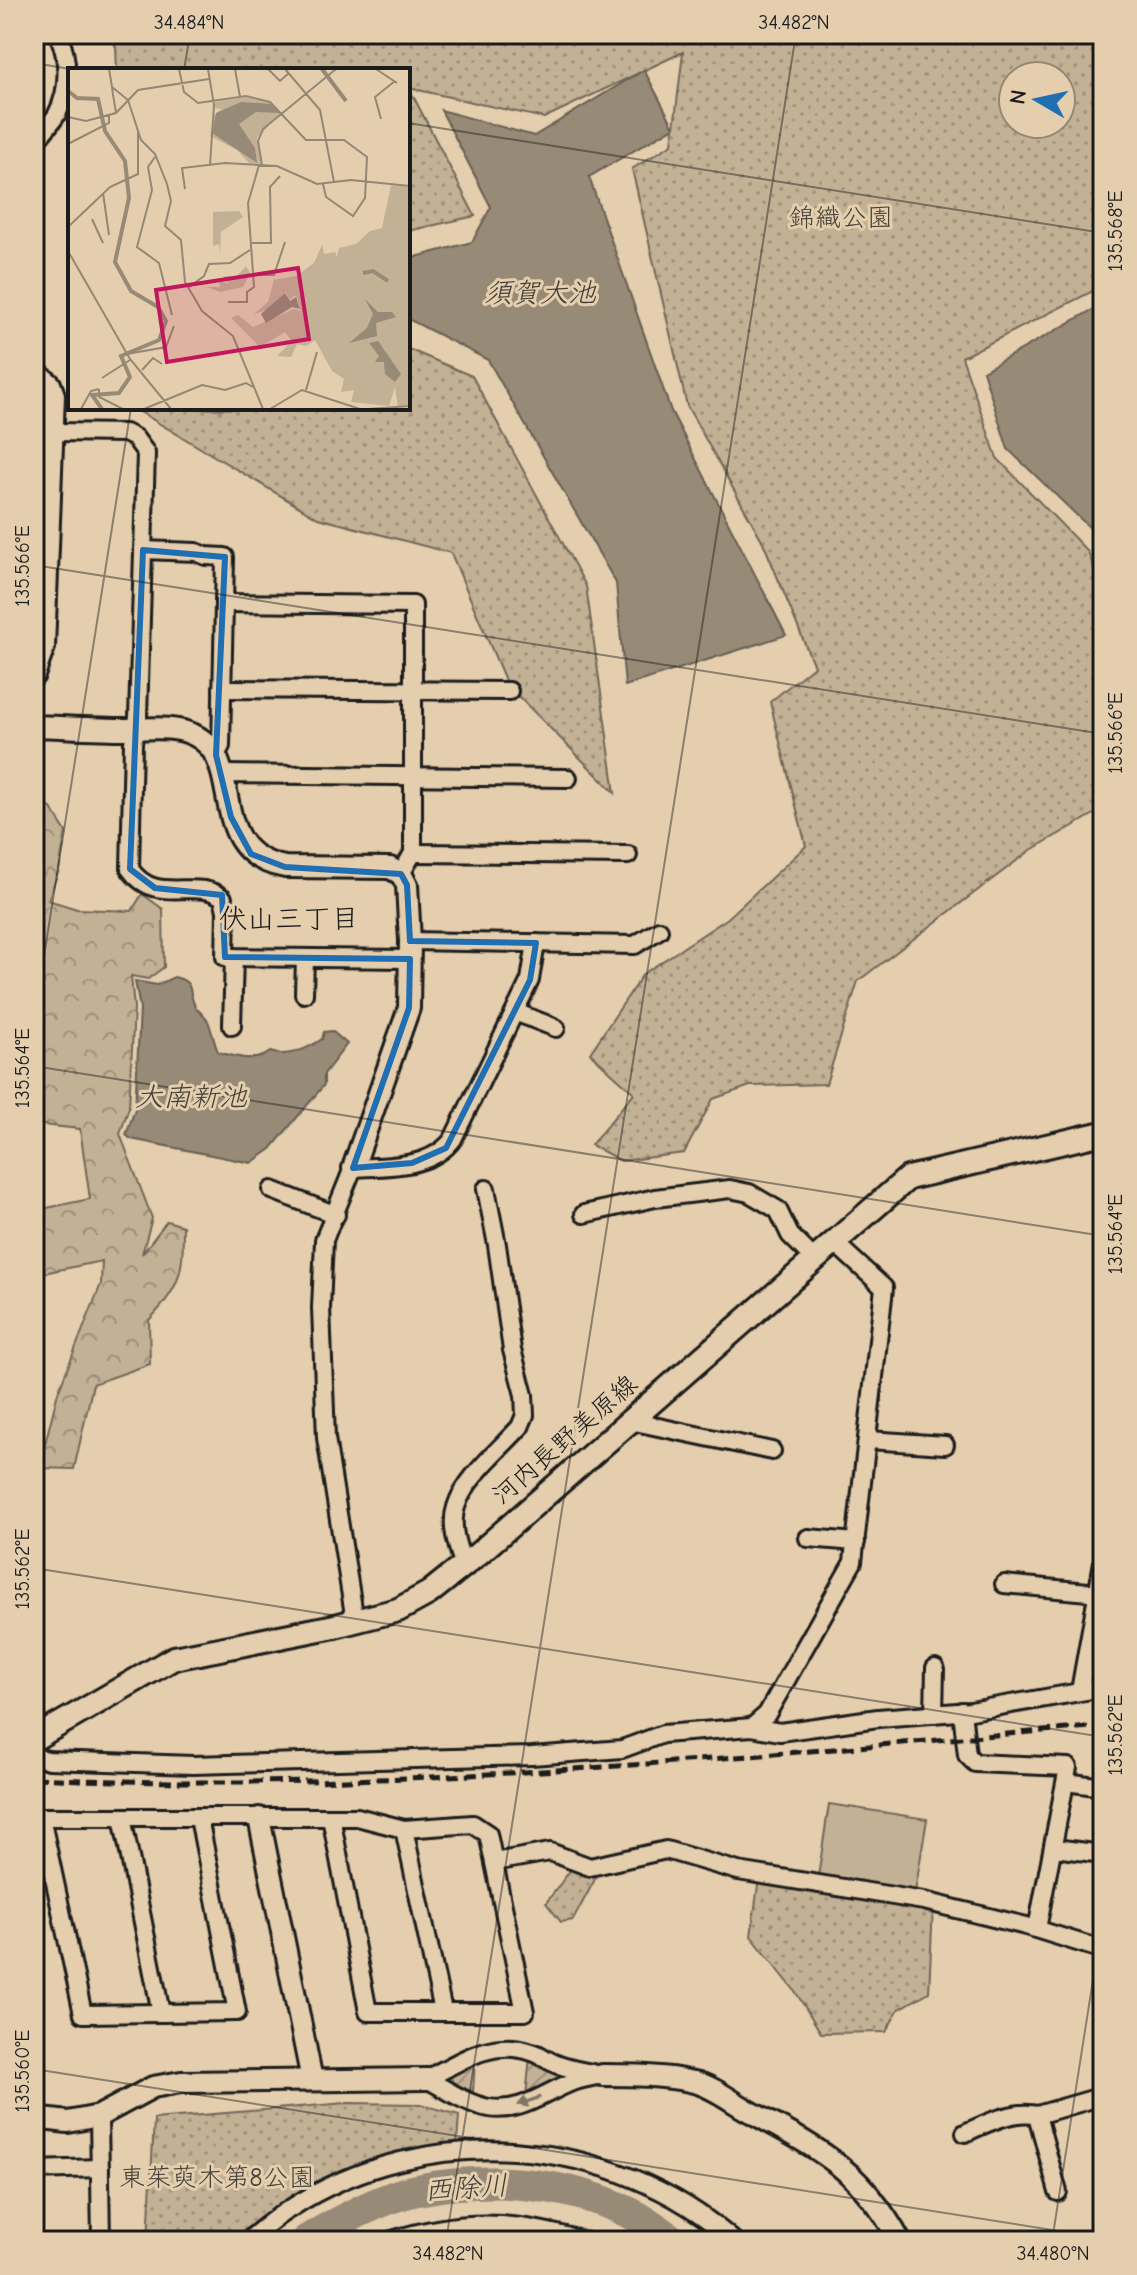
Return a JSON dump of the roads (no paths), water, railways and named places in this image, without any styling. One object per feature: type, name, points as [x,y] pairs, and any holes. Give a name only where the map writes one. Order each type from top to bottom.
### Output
[{"type":"main road","name":"河内長野美原線","points":[[34,1739],[174,1658],[355,1621],[398,1610],[413,1602],[478,1554],[908,1178],[1103,1133]]},
{"type":"street","points":[[36,136],[57,115],[66,84],[66,55],[58,34]]},
{"type":"street","points":[[34,371],[52,389],[53,432],[44,647],[34,675]]},
{"type":"street","points":[[53,432],[125,433],[135,438],[146,453],[130,869],[144,884],[155,888],[211,891],[223,898],[226,911],[225,957],[305,958],[536,943],[635,945],[659,930]]},
{"type":"street","points":[[143,550],[196,552],[225,557],[219,764],[231,817],[245,847],[261,860],[285,867],[390,868],[401,874],[407,885],[409,1008],[322,1252],[323,1404],[335,1507],[355,1621]]},
{"type":"street","points":[[224,603],[413,605],[413,853],[401,874]]},
{"type":"street","points":[[222,689],[509,691]]},
{"type":"street","points":[[34,726],[166,729],[189,733],[204,740],[219,764]]},
{"type":"street","points":[[219,764],[412,777],[568,778]]},
{"type":"street","points":[[413,853],[628,855]]},
{"type":"street","points":[[353,1168],[412,1163],[446,1148],[530,980],[536,943]]},
{"type":"street","points":[[232,1026],[234,957]]},
{"type":"street","points":[[304,994],[305,958]]},
{"type":"street","points":[[515,1012],[556,1028]]},
{"type":"street","points":[[463,1563],[455,1538],[455,1509],[463,1490],[520,1427],[525,1415],[524,1395],[507,1323],[486,1189]]},
{"type":"street","points":[[584,1214],[655,1198],[730,1189],[749,1193],[778,1210],[790,1235],[815,1260]]},
{"type":"street","points":[[272,1190],[336,1215]]},
{"type":"street","points":[[752,1727],[767,1714],[853,1562],[884,1288],[835,1243]]},
{"type":"street","points":[[630,1421],[772,1451]]},
{"type":"street","points":[[868,1440],[945,1445]]},
{"type":"street","points":[[808,1538],[856,1542]]},
{"type":"street","points":[[1080,1691],[1103,1562]]},
{"type":"street","points":[[1004,1584],[1099,1593]]},
{"type":"street","points":[[934,1714],[935,1668]]},
{"type":"street","points":[[34,1757],[193,1765],[532,1756],[622,1749],[663,1734],[752,1727],[780,1732],[878,1718],[962,1711],[1103,1688]]},
{"type":"street","points":[[962,1711],[967,1755],[975,1763],[1068,1767],[1037,1929]]},
{"type":"street","points":[[1066,1782],[1103,1787]]},
{"type":"street","points":[[199,1818],[237,2012],[83,2014],[38,1817],[199,1818],[259,1818],[331,1817],[357,1817],[404,1829],[473,1824],[488,1834],[525,2012],[368,2012],[331,1817]]},
{"type":"street","points":[[122,1817],[161,2013]]},
{"type":"street","points":[[259,1818],[312,2080]]},
{"type":"street","points":[[404,1829],[443,2011]]},
{"type":"street","points":[[1054,1848],[1103,1854]]},
{"type":"street","points":[[494,1862],[550,1852],[590,1867],[666,1850],[738,1871],[924,1901],[1037,1929],[1103,1950]]},
{"type":"street","points":[[34,2118],[68,2122],[99,2116],[153,2087],[181,2082],[427,2079],[477,2052],[494,2048],[534,2052],[554,2063],[602,2075]]},
{"type":"street","points":[[427,2079],[464,2099],[489,2108],[527,2104],[573,2082],[602,2075],[645,2074],[698,2083],[806,2142],[853,2175],[877,2202],[900,2241]]},
{"type":"street","points":[[965,2133],[987,2123],[1029,2113],[1037,2115],[1103,2096]]},
{"type":"street","points":[[1037,2115],[1058,2192]]},
{"type":"street","points":[[99,2116],[101,2241]]},
{"type":"street","points":[[247,2241],[291,2207],[367,2171],[433,2155],[500,2150],[571,2158],[637,2179],[692,2209],[734,2241]]},
{"type":"street","points":[[34,2170],[100,2168]]},
{"type":"street","points":[[389,2241],[444,2227],[494,2223],[539,2228],[584,2241]]},
{"type":"water","name":"須賀大池","points":[[644,70],[674,127],[589,177],[671,411],[786,635],[625,686],[616,583],[488,360],[410,320],[410,258],[472,242],[491,207],[441,110],[534,136]]},
{"type":"water","points":[[1103,304],[1103,554],[1090,528],[1008,449],[983,371]]},
{"type":"water","name":"大南新池","points":[[174,977],[188,984],[195,1006],[208,1021],[218,1052],[258,1058],[270,1052],[297,1052],[322,1039],[324,1032],[332,1031],[347,1044],[324,1074],[324,1085],[271,1149],[251,1163],[131,1139],[126,1135],[135,1109],[140,1009],[135,981],[157,985]]},
{"type":"waterway","name":"西除川","points":[[306,2241],[360,2211],[404,2193],[484,2183],[518,2184],[584,2195],[646,2222],[673,2241]]},
{"type":"railway","points":[[34,1778],[168,1782],[436,1777],[703,1760],[1103,1726]]},
{"type":"district","name":"伏山三丁目","points":[[289,919]]},
{"type":"park label","name":"錦織公園","points":[[841,218]]},
{"type":"park label","name":"東茱萸木第8公園","points":[[217,2178]]}]
